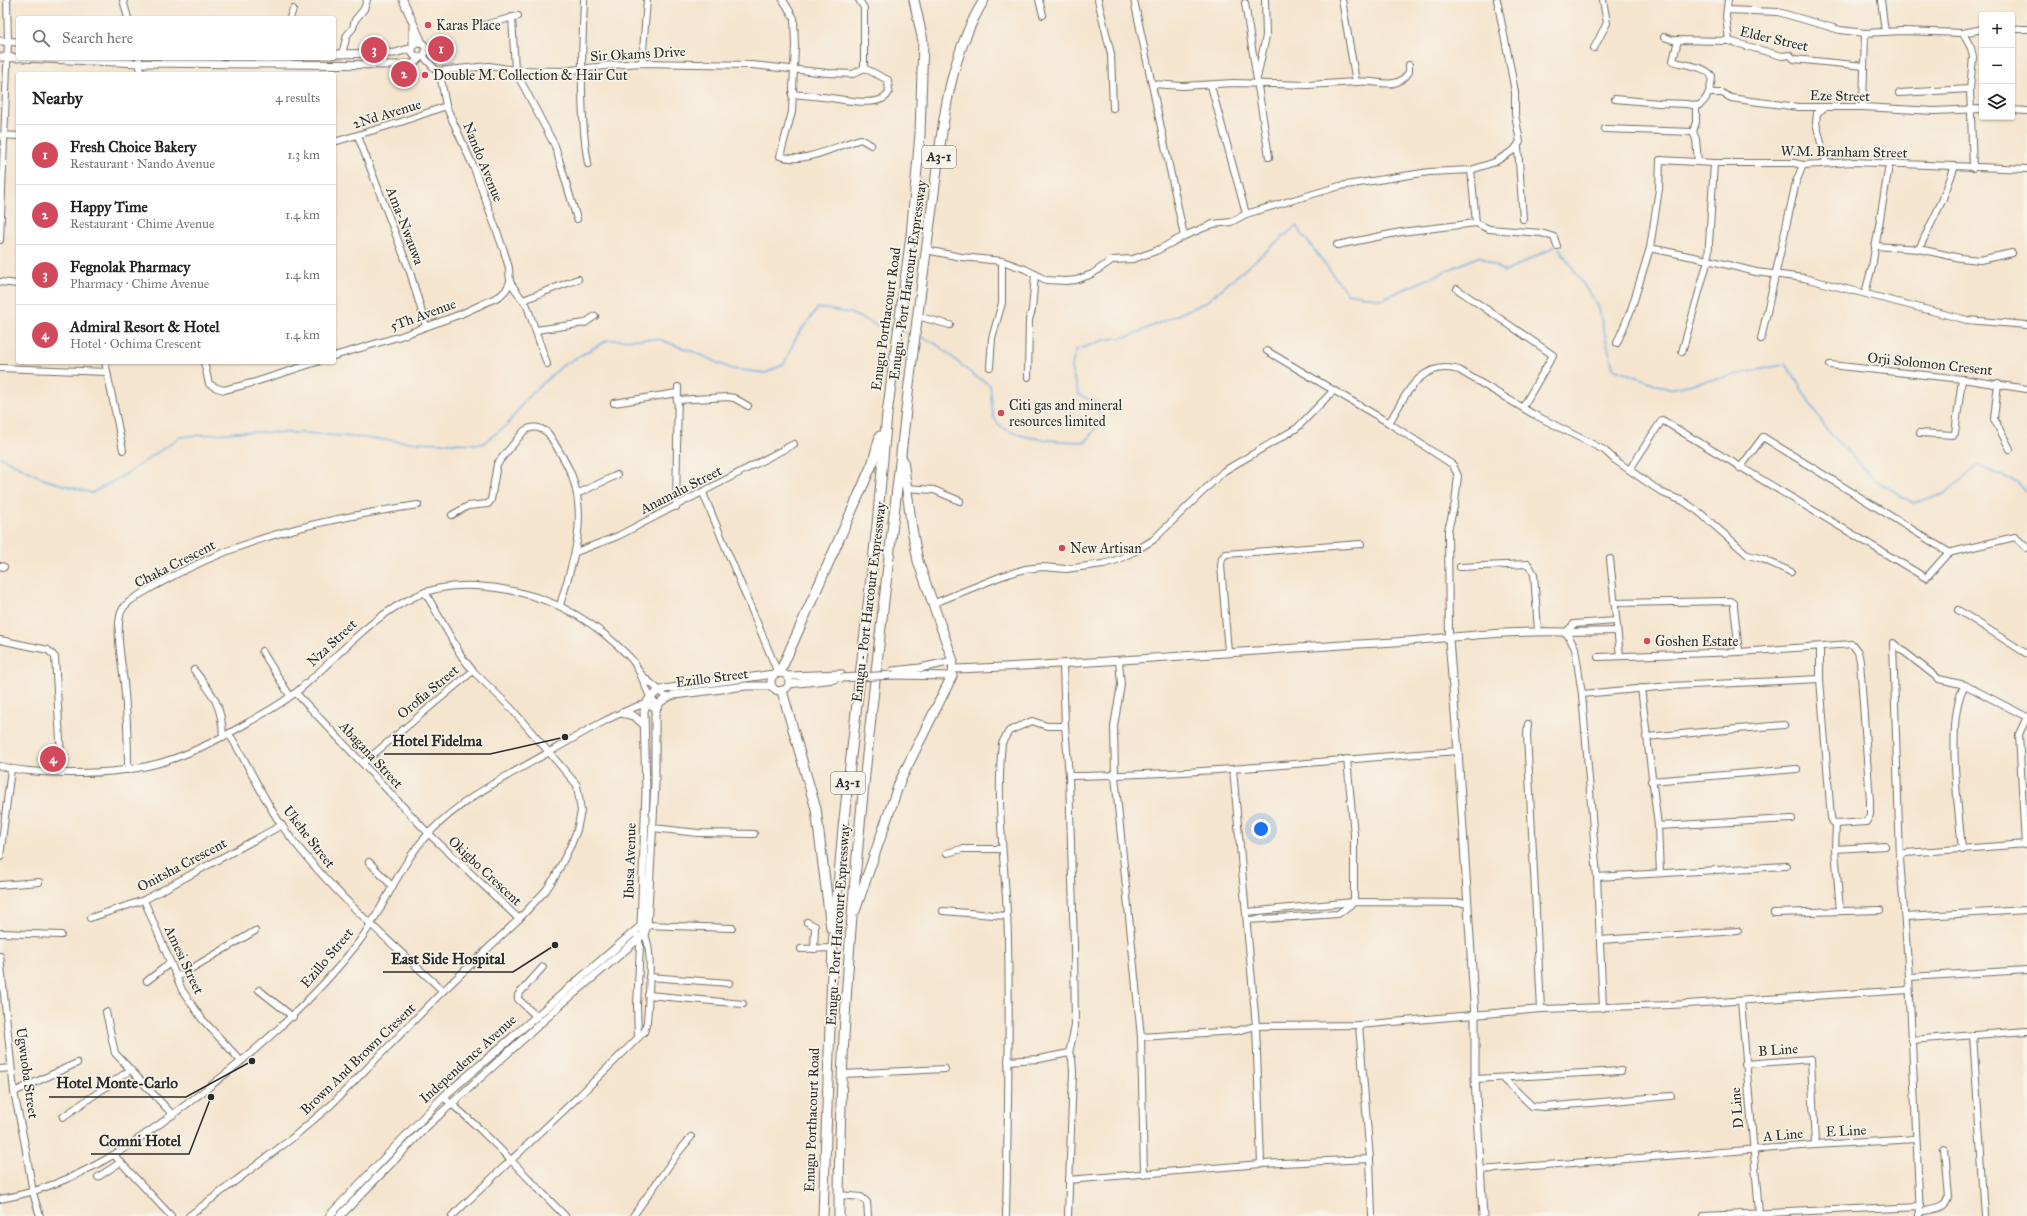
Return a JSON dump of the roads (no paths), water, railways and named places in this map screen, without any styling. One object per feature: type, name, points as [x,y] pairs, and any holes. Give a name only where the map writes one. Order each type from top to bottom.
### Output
[{"type":"highway","name":"Enugu Porthacourt Road","points":[[823,1216],[833,947],[843,828],[876,532],[887,414],[911,236],[920,134],[924,61],[923,41],[914,0]]},
{"type":"highway","name":"Enugu - Port Harcourt Expressway","points":[[839,1216],[843,1074],[850,927],[872,701],[916,318],[940,141],[954,70],[960,46],[984,0]]},
{"type":"highway","points":[[780,674],[873,462],[887,414]]},
{"type":"highway","points":[[850,927],[900,781],[953,669],[918,561],[901,449]]},
{"type":"highway","points":[[782,691],[816,808],[833,947]]},
{"type":"main road","points":[[101,60],[413,64],[426,51],[403,0]]},
{"type":"main road","points":[[413,22],[414,55],[421,57]]},
{"type":"main road","points":[[0,41],[16,42]]},
{"type":"main road","points":[[336,54],[395,53],[422,44]]},
{"type":"main road","points":[[4,57],[16,58]]},
{"type":"main road","points":[[953,669],[1119,662],[1228,652],[1538,631],[1566,632]]},
{"type":"main road","points":[[1449,638],[1475,1016],[1475,1079],[1483,1216]]},
{"type":"main road","name":"Ezillo Street","points":[[893,673],[920,668],[953,669]]},
{"type":"main road","name":"Ezillo Street","points":[[660,690],[684,685],[780,674],[841,676],[953,669]]},
{"type":"main road","points":[[780,674],[789,684],[786,689],[782,691],[776,690],[771,686],[770,681],[780,674]]},
{"type":"main road","name":"Ezillo Street","points":[[789,684],[841,676]]},
{"type":"main road","name":"Ezillo Street","points":[[657,706],[666,698],[724,689],[771,686]]},
{"type":"main road","name":"Ibusa Avenue","points":[[642,929],[646,792],[644,725],[646,704],[650,697],[660,690]]},
{"type":"main road","name":"Ibusa Avenue","points":[[642,929],[653,828],[657,706]]},
{"type":"main road","points":[[621,713],[634,716],[644,725]]},
{"type":"main road","name":"Independence Avenue","points":[[340,1216],[427,1126],[530,1032],[639,939],[642,929]]},
{"type":"main road","name":"Independence Avenue","points":[[329,1216],[443,1097],[536,1016],[642,929]]},
{"type":"main road","points":[[525,1026],[530,1032]]},
{"type":"street","points":[[0,240],[4,57],[8,42],[7,0]]},
{"type":"street","points":[[123,0],[127,16]]},
{"type":"street","points":[[342,54],[347,35],[353,28],[355,20],[364,9],[367,0]]},
{"type":"street","points":[[584,0],[581,70],[584,137],[588,164]]},
{"type":"street","points":[[642,63],[647,0]]},
{"type":"street","points":[[783,0],[794,18],[792,112],[779,154],[788,159],[810,157],[837,146],[861,139],[871,145]]},
{"type":"street","points":[[792,94],[856,102],[874,101],[885,97],[889,92],[888,80],[864,68],[864,8],[859,0]]},
{"type":"street","points":[[1039,0],[1043,15]]},
{"type":"street","points":[[1098,0],[1111,54],[1113,108]]},
{"type":"street","points":[[1134,0],[1148,73],[1152,84],[1184,236]]},
{"type":"street","points":[[1256,82],[1266,36],[1265,0]]},
{"type":"street","points":[[1342,0],[1356,82]]},
{"type":"street","points":[[1497,0],[1515,92],[1515,114],[1520,142],[1518,147],[1523,219]]},
{"type":"street","points":[[1594,48],[1608,23],[1603,0]]},
{"type":"street","points":[[1728,0],[1726,16],[1729,41]]},
{"type":"street","points":[[1881,0],[1886,32]]},
{"type":"street","points":[[1245,3],[1256,82],[1269,157]]},
{"type":"street","points":[[291,16],[293,9]]},
{"type":"street","points":[[1727,10],[1778,12],[1840,30],[1865,33],[1963,33],[1979,30]]},
{"type":"street","points":[[484,25],[515,17],[515,70],[555,146],[577,219]]},
{"type":"street","points":[[2015,29],[2027,29]]},
{"type":"street","points":[[1863,107],[1865,33]]},
{"type":"street","points":[[1963,33],[1971,48],[1973,57],[1970,89],[1973,168]]},
{"type":"street","name":"Elder Street","points":[[1664,37],[1673,40],[1729,41],[1782,56],[1790,55],[1794,59],[1864,66]]},
{"type":"street","points":[[1678,40],[1673,61],[1696,67],[1710,73],[1712,76],[1710,93],[1696,107],[1696,122],[1693,132],[1696,139],[1698,162]]},
{"type":"street","name":"Nando Avenue","points":[[421,57],[437,71],[441,79],[446,106],[474,168],[497,230],[509,268],[510,282]]},
{"type":"street","points":[[140,61],[141,72]]},
{"type":"street","name":"Sir Okams Drive","points":[[437,71],[489,66],[515,70],[563,71],[642,63],[718,64],[853,74],[864,68]]},
{"type":"street","points":[[1152,84],[1183,86],[1211,86],[1256,82],[1288,85],[1356,82],[1386,84],[1399,82],[1409,72],[1409,65]]},
{"type":"street","points":[[1211,86],[1246,214]]},
{"type":"street","points":[[1899,93],[1970,89]]},
{"type":"street","name":"Eze Street","points":[[1710,93],[1722,93],[1731,98],[1752,101],[1824,108],[1863,107],[1934,111],[1979,109]]},
{"type":"street","points":[[1615,99],[1698,106]]},
{"type":"street","name":"2Nd Avenue","points":[[336,142],[358,136],[446,106]]},
{"type":"street","points":[[1824,108],[1817,113],[1816,123],[1826,162]]},
{"type":"street","points":[[2015,110],[2027,111]]},
{"type":"street","points":[[1605,129],[1693,132]]},
{"type":"street","points":[[2,135],[16,136]]},
{"type":"street","name":"Ama-Nwauwa","points":[[358,136],[410,272],[426,326]]},
{"type":"street","points":[[926,250],[961,257],[1002,261],[1035,274],[1042,279],[1066,281],[1083,278],[1112,260],[1133,259],[1156,251],[1184,236],[1213,224],[1231,222],[1246,214],[1340,186],[1429,172],[1471,170],[1495,162],[1518,147]]},
{"type":"street","name":"W.M. Branham Street","points":[[1650,248],[1659,189],[1660,160],[1714,163],[1794,162],[1803,166],[1826,162],[1853,162],[1889,165],[2027,169]]},
{"type":"street","points":[[1682,352],[1708,260],[1714,163]]},
{"type":"street","points":[[1865,293],[1889,165]]},
{"type":"street","points":[[1761,339],[1796,182],[1803,166]]},
{"type":"street","points":[[1919,249],[1942,201],[1956,166]]},
{"type":"street","points":[[1471,170],[1476,223]]},
{"type":"street","points":[[1336,244],[1400,232],[1476,223],[1489,229],[1541,233],[1554,237],[1557,246]]},
{"type":"street","points":[[1875,246],[1919,249],[1960,258],[1980,260],[2012,253]]},
{"type":"street","points":[[1617,343],[1631,310],[1650,248],[1756,272],[1804,278],[1967,320],[2027,325]]},
{"type":"street","points":[[990,367],[992,338],[1002,303],[1002,261]]},
{"type":"street","points":[[1028,377],[1029,320],[1032,310],[1035,274]]},
{"type":"street","points":[[523,300],[578,280]]},
{"type":"street","points":[[0,282],[16,284]]},
{"type":"street","points":[[510,282],[523,300],[536,330],[546,364]]},
{"type":"street","name":"5Th Avenue","points":[[336,355],[401,336],[461,314],[500,296],[506,290],[510,282]]},
{"type":"street","points":[[1457,289],[1554,355],[1523,407]]},
{"type":"street","points":[[536,330],[585,323],[595,316]]},
{"type":"street","points":[[916,318],[950,325]]},
{"type":"street","points":[[1266,351],[1389,423],[1453,465],[1458,476],[1455,503],[1448,530],[1449,638]]},
{"type":"street","points":[[105,364],[123,450]]},
{"type":"street","points":[[204,364],[209,384],[224,390],[252,383],[311,364]]},
{"type":"street","name":"Orji Solomon Cresent","points":[[1830,365],[1998,383],[2027,389]]},
{"type":"street","points":[[1389,423],[1410,388],[1430,369],[1448,367],[1459,370],[1523,407],[1604,450],[1665,494],[1683,501],[1699,512],[1748,554],[1791,572]]},
{"type":"street","points":[[0,368],[107,372]]},
{"type":"street","points":[[1920,433],[1953,435],[1956,433],[1962,379]]},
{"type":"street","points":[[1998,383],[1994,420],[2010,449]]},
{"type":"street","points":[[932,604],[1002,576],[1025,569],[1043,567],[1066,569],[1103,564],[1117,560],[1135,551],[1153,540],[1224,471],[1297,428],[1333,391]]},
{"type":"street","points":[[676,507],[677,393]]},
{"type":"street","points":[[614,404],[677,393],[734,398],[748,406]]},
{"type":"street","points":[[1630,469],[1662,420],[1926,578],[1950,553],[2015,537],[2027,548]]},
{"type":"street","points":[[452,515],[468,506],[484,505],[491,500],[497,464],[524,431],[530,427],[542,428],[548,433],[565,462],[577,494],[580,522],[576,552],[560,605]]},
{"type":"street","points":[[1740,468],[1763,437],[1950,553]]},
{"type":"street","name":"Anamalu Street","points":[[576,552],[618,536],[703,493],[794,444]]},
{"type":"street","points":[[577,494],[617,475]]},
{"type":"street","points":[[906,488],[934,490],[960,501]]},
{"type":"street","points":[[703,493],[780,674]]},
{"type":"street","name":"Chaka Crescent","points":[[128,770],[125,688],[119,632],[120,616],[123,608],[130,601],[174,575],[206,560],[256,540],[305,525],[418,505]]},
{"type":"street","points":[[1228,652],[1221,566],[1222,558],[1226,554],[1360,544]]},
{"type":"street","points":[[1610,559],[1620,656]]},
{"type":"street","points":[[1460,567],[1528,564],[1534,574],[1538,631]]},
{"type":"street","name":"Nza Street","points":[[0,766],[11,769],[62,773],[100,773],[128,770],[173,760],[226,735],[293,695],[364,628],[405,601],[425,592],[459,586],[492,587],[524,592],[560,605],[616,644],[632,661],[641,674],[660,690],[666,698]]},
{"type":"street","name":"Orofia Street","points":[[425,592],[462,657],[473,671],[510,706],[577,786],[580,804],[580,822],[571,845],[555,877],[519,919]]},
{"type":"street","points":[[1614,603],[1731,601],[1734,603],[1739,652]]},
{"type":"street","points":[[1958,610],[2027,654]]},
{"type":"street","points":[[1566,632],[1574,624],[1616,621]]},
{"type":"street","points":[[1566,632],[1617,631]]},
{"type":"street","points":[[1566,632],[1575,648],[1582,694],[1597,878],[1603,1008]]},
{"type":"street","points":[[0,640],[31,645],[48,650],[55,657],[62,773]]},
{"type":"street","points":[[1901,855],[1905,853],[2026,845],[2019,734],[2027,717],[1965,685],[1939,679],[1893,643],[1901,855],[1909,977],[1920,1211]]},
{"type":"street","points":[[1598,657],[1739,652],[1852,644],[1858,652],[1860,661],[1870,815],[1866,822],[1836,824]]},
{"type":"street","points":[[1820,647],[1820,679],[1830,813],[1833,822],[1836,824],[1835,849],[1840,911]]},
{"type":"street","name":"Abagana Street","points":[[262,651],[293,695],[363,763],[428,833]]},
{"type":"street","points":[[1119,662],[1121,685],[1114,726],[1116,776],[1141,1037],[1144,1175]]},
{"type":"street","points":[[1063,665],[1065,726],[1069,776],[1075,1026],[1069,1053],[1072,1059],[1073,1072],[1068,1180],[1068,1216]]},
{"type":"street","points":[[194,670],[217,702],[226,735]]},
{"type":"street","name":"Orofia Street","points":[[363,763],[473,671]]},
{"type":"street","points":[[641,674],[650,697],[657,706]]},
{"type":"street","points":[[1582,694],[1641,688],[1820,679]]},
{"type":"street","points":[[1962,850],[1955,733],[1960,694],[1965,685]]},
{"type":"street","points":[[1641,688],[1651,781],[1658,826],[1660,873]]},
{"type":"street","points":[[646,704],[657,706]]},
{"type":"street","name":"Ezillo Street","points":[[0,1199],[33,1193],[81,1173],[114,1155],[172,1115],[241,1061],[293,1017],[325,982],[371,924],[404,864],[428,833],[449,813],[473,796],[549,752],[621,713],[646,704]]},
{"type":"street","points":[[1006,1216],[1008,938],[1001,849],[1001,754],[1004,737],[1014,728],[1032,722],[1047,726],[1065,726]]},
{"type":"street","points":[[1528,724],[1527,735],[1541,1009]]},
{"type":"street","points":[[1646,737],[1784,725]]},
{"type":"street","name":"Ukehe Street","points":[[226,735],[282,825],[321,873],[371,924]]},
{"type":"street","points":[[1069,776],[1116,776],[1458,752]]},
{"type":"street","points":[[1347,759],[1354,835],[1354,902]]},
{"type":"street","points":[[1233,768],[1248,920],[1256,1026],[1261,1164]]},
{"type":"street","points":[[0,857],[11,769]]},
{"type":"street","points":[[1651,781],[1797,769]]},
{"type":"street","points":[[1658,826],[1792,819]]},
{"type":"street","name":"Onitsha Crescent","points":[[90,918],[144,900],[282,825]]},
{"type":"street","points":[[653,828],[698,832],[754,834]]},
{"type":"street","name":"Okigbo Crescent","points":[[428,833],[519,919],[443,991]]},
{"type":"street","points":[[1835,849],[1885,846]]},
{"type":"street","points":[[947,853],[962,849],[1001,849]]},
{"type":"street","points":[[369,862],[392,886]]},
{"type":"street","points":[[1597,878],[1786,866]]},
{"type":"street","points":[[0,885],[39,882]]},
{"type":"street","name":"Amesi Street","points":[[144,900],[176,977],[192,1005],[241,1061]]},
{"type":"street","points":[[1248,920],[1338,914],[1354,902]]},
{"type":"street","points":[[1247,912],[1354,902],[1467,903]]},
{"type":"street","points":[[1774,913],[1880,910]]},
{"type":"street","points":[[1905,917],[2027,910]]},
{"type":"street","points":[[943,911],[1006,916]]},
{"type":"street","points":[[807,922],[815,926],[814,948]]},
{"type":"street","points":[[371,924],[443,991]]},
{"type":"street","points":[[642,929],[732,928]]},
{"type":"street","name":"Ibusa Avenue","points":[[452,1216],[578,1097],[646,1028],[649,977],[648,944],[642,929]]},
{"type":"street","points":[[176,977],[255,930]]},
{"type":"street","points":[[1600,940],[1738,931]]},
{"type":"street","points":[[0,933],[61,935]]},
{"type":"street","points":[[638,1037],[637,1005],[639,939]]},
{"type":"street","points":[[801,949],[833,947]]},
{"type":"street","name":"Ugwuoba Street","points":[[0,956],[10,1040],[14,1092],[33,1193],[40,1216]]},
{"type":"street","points":[[147,981],[170,963]]},
{"type":"street","points":[[536,1016],[518,1000],[518,995],[543,967]]},
{"type":"street","points":[[1909,977],[2027,970]]},
{"type":"street","points":[[649,977],[729,983]]},
{"type":"street","points":[[259,990],[293,1017]]},
{"type":"street","points":[[1141,1037],[1236,1031],[1256,1026],[1359,1025],[1541,1009],[1603,1008],[1741,1001],[1909,990]]},
{"type":"street","name":"Brown And Brown Cresent","points":[[189,1216],[291,1139],[331,1105],[443,991]]},
{"type":"street","points":[[648,995],[744,1004]]},
{"type":"street","name":"D Line","points":[[1741,1001],[1752,1150],[1759,1213]]},
{"type":"street","points":[[106,1012],[115,1053],[172,1115]]},
{"type":"street","points":[[1359,1025],[1370,1159],[1372,1216]]},
{"type":"street","points":[[1911,1040],[2027,1031]]},
{"type":"street","points":[[1973,1035],[1985,1216]]},
{"type":"street","points":[[1008,1062],[1039,1059],[1069,1053]]},
{"type":"street","name":"B Line","points":[[1745,1064],[1812,1059]]},
{"type":"street","name":"E Line","points":[[1812,1059],[1815,1145],[1916,1139]]},
{"type":"street","points":[[14,1092],[77,1063]]},
{"type":"street","points":[[0,1069],[11,1068]]},
{"type":"street","points":[[843,1074],[945,1069]]},
{"type":"street","points":[[63,1117],[130,1070]]},
{"type":"street","points":[[1475,1079],[1504,1079],[1621,1071]]},
{"type":"street","points":[[1504,1079],[1532,1106],[1544,1107],[1671,1096]]},
{"type":"street","points":[[443,1097],[471,1121],[565,1216]]},
{"type":"street","points":[[633,1216],[691,1137]]},
{"type":"street","name":"A Line","points":[[1480,1170],[1815,1145]]},
{"type":"street","points":[[1703,1216],[1859,1209],[1920,1211],[1944,1206],[1947,1204],[1948,1198],[1944,1148]]},
{"type":"street","points":[[114,1155],[171,1216]]},
{"type":"street","points":[[1068,1180],[1144,1175],[1261,1164],[1370,1159]]},
{"type":"street","points":[[98,1177],[121,1162]]},
{"type":"street","points":[[839,1195],[861,1197],[866,1202],[868,1216]]},
{"type":"street","points":[[1859,1209],[1859,1216]]},
{"type":"waterway","points":[[918,336],[933,342],[973,375],[990,385],[993,416],[1000,426],[1010,431],[1036,438],[1086,442],[1101,419],[1098,403],[1079,395],[1071,369],[1076,350],[1105,340],[1130,336],[1206,302],[1296,226],[1347,293],[1382,299],[1480,256],[1505,272],[1556,246]]},
{"type":"waterway","points":[[1559,248],[1598,306],[1613,368],[1669,389],[1786,364],[1827,430],[1874,479],[1913,503],[1944,494],[1978,466],[2017,482],[2027,493]]},
{"type":"waterway","points":[[0,457],[46,480],[92,493],[126,474],[180,437],[238,432],[305,433],[410,442],[482,444],[507,425],[527,398],[562,366],[608,340],[658,339],[697,353],[731,369],[766,373],[784,364],[797,336],[818,308],[850,313],[874,324],[895,330]]},
{"type":"waterway","points":[[901,331],[911,334]]},
{"type":"place","name":"Karas Place","points":[[428,25]]},
{"type":"place","name":"Fresh Choice Bakery","points":[[441,49]]},
{"type":"place","name":"Fegnolak Pharmacy","points":[[374,50]]},
{"type":"place","name":"Happy Time","points":[[404,74]]},
{"type":"place","name":"Double M. Collection & Hair Cut","points":[[425,75]]},
{"type":"place","name":"Citi gas and mineral resources limited","points":[[1001,413]]},
{"type":"place","name":"New Artisan","points":[[1062,548]]},
{"type":"place","name":"Goshen Estate","points":[[1647,641]]},
{"type":"place","name":"Hotel Fidelma","points":[[565,737]]},
{"type":"place","name":"Admiral Resort & Hotel","points":[[53,759]]},
{"type":"place","name":"East Side Hospital","points":[[555,945]]},
{"type":"place","name":"Hotel Monte-Carlo","points":[[252,1061]]},
{"type":"place","name":"Comni Hotel","points":[[211,1097]]}]
